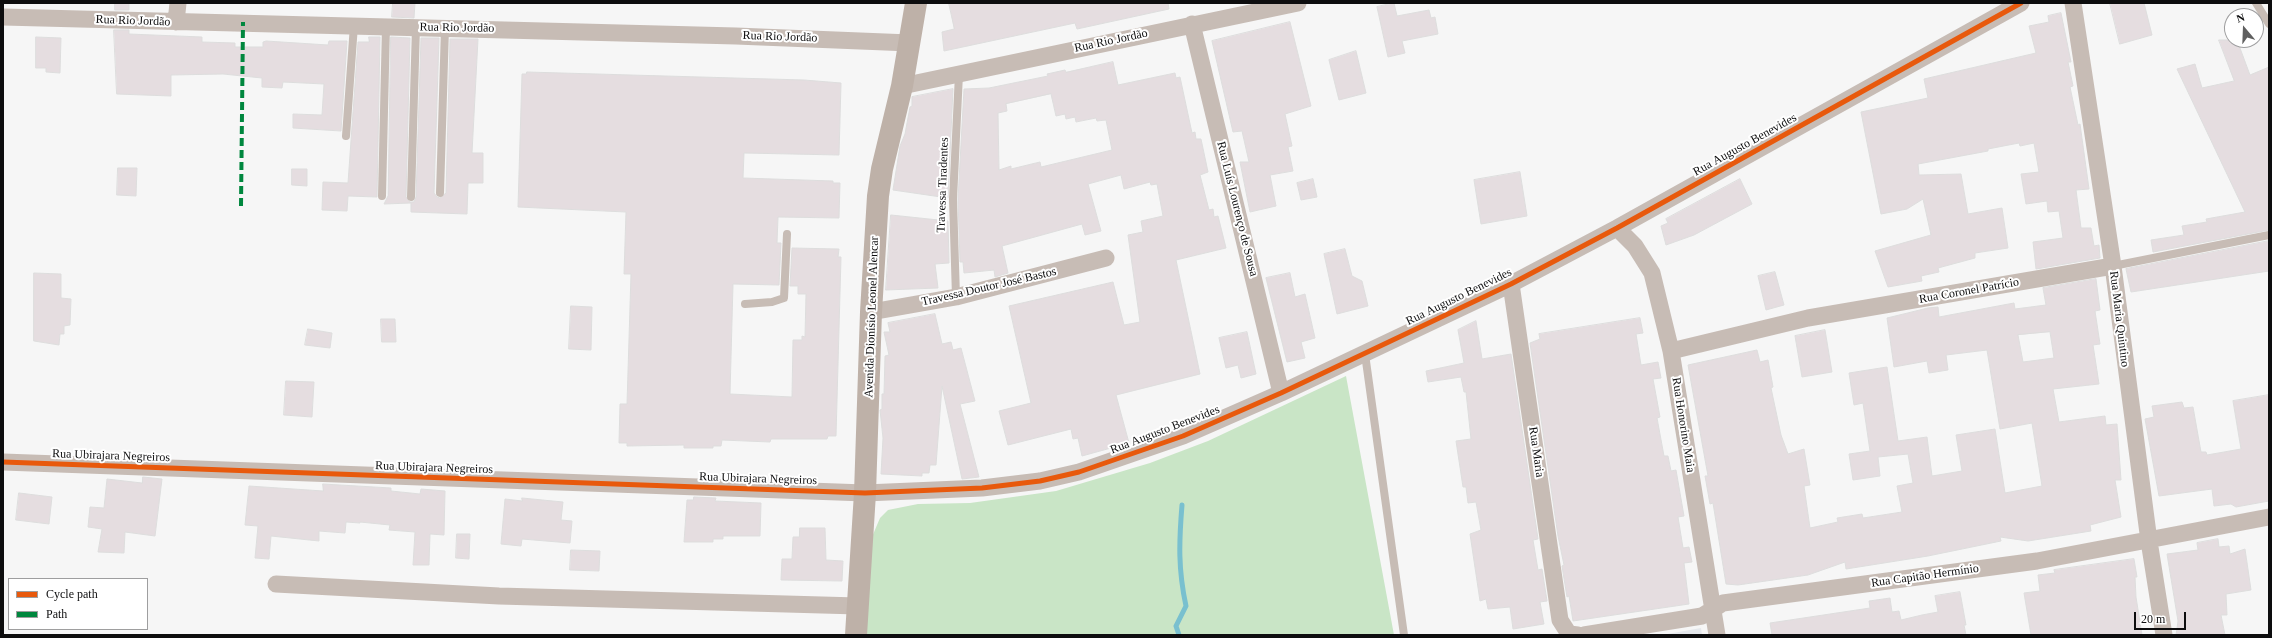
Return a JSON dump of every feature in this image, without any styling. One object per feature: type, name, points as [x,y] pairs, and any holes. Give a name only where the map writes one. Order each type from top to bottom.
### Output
[{"type":"main road","name":"Avenida Dionísio Leonel Alencar","points":[[856,635],[865,493],[871,312],[878,196],[883,162],[902,86],[916,3]]},
{"type":"street","points":[[176,22],[178,3]]},
{"type":"street","name":"Rua Rio Jordão","points":[[902,86],[1298,3]]},
{"type":"street","name":"Rua Augusto Benevides","points":[[865,493],[982,488],[1040,481],[1071,474],[1183,436],[1281,393],[1511,284],[1617,228],[2021,3]]},
{"type":"street","name":"Rua Maria Quintino","points":[[2073,3],[2112,266],[2148,541],[2164,635]]},
{"type":"street","name":"Rua Rio Jordão","points":[[3,17],[354,25],[736,36],[910,43]]},
{"type":"street","name":"Rua Luís Lourenço de Sousa","points":[[1192,24],[1281,393]]},
{"type":"street","name":"Rua Honorino Maia","points":[[1617,228],[1635,246],[1652,273],[1671,351],[1717,635]]},
{"type":"street","name":"Travessa Doutor José Bastos","points":[[871,312],[956,297],[1106,258]]},
{"type":"street","name":"Rua Coronel Patrício","points":[[1671,351],[1808,318],[2112,266]]},
{"type":"street","name":"Rua Maria","points":[[1511,284],[1571,632]]},
{"type":"street","name":"Rua Ubirajara Negreiros","points":[[3,462],[865,493]]},
{"type":"street","name":"Rua Capitão Hermínio","points":[[1571,632],[1702,616],[1723,603],[2037,561],[2269,517]]},
{"type":"street","points":[[276,584],[499,596],[858,606]]},
{"type":"lane","points":[[2256,3],[2269,24]]},
{"type":"lane","points":[[346,136],[354,25]]},
{"type":"lane","points":[[382,196],[386,26]]},
{"type":"lane","points":[[411,198],[416,27]]},
{"type":"lane","points":[[440,193],[445,28]]},
{"type":"lane","name":"Travessa Tiradentes","points":[[956,297],[953,199],[960,74]]},
{"type":"lane","points":[[746,304],[772,302],[784,298],[787,234]]},
{"type":"lane","name":"Rua Coronel Patrício","points":[[2112,266],[2269,236]]},
{"type":"lane","points":[[1365,354],[1404,635]]},
{"type":"shaded area","points":[[1701,628],[1702,635],[1662,635]]},
{"type":"green space","points":[[1346,376],[1394,635],[864,635],[869,544],[880,518],[888,510],[918,504],[970,503],[1056,491],[1150,463],[1208,441]]},
{"type":"building","points":[[115,3],[129,3],[129,10],[115,10]]},
{"type":"building","points":[[393,3],[415,3],[414,18],[392,17]]},
{"type":"building","points":[[949,3],[1168,3],[1169,9],[1077,29],[1075,23],[944,51],[942,32],[954,29]]},
{"type":"building","points":[[1394,3],[1397,16],[1429,10],[1431,18],[1435,17],[1438,34],[1402,41],[1405,53],[1388,57],[1377,7]]},
{"type":"building","points":[[2110,3],[2144,3],[2152,35],[2120,44]]},
{"type":"building","points":[[2061,13],[2071,62],[2068,62],[2073,86],[2070,87],[2078,125],[2080,124],[2089,189],[2076,190],[2081,228],[2091,228],[2094,246],[2099,245],[2100,258],[2036,269],[2033,242],[2063,238],[2059,211],[2048,212],[2047,201],[2026,204],[2021,174],[2039,172],[2034,143],[2020,146],[2019,143],[1988,149],[1988,151],[1918,164],[1919,175],[1961,174],[1968,214],[2002,208],[2008,248],[1975,253],[1975,258],[1938,268],[1939,272],[1921,276],[1922,281],[1888,287],[1875,251],[1931,235],[1923,199],[1907,209],[1881,214],[1861,112],[1928,98],[1924,79],[2036,53],[2029,26],[2049,22],[2048,16]]},
{"type":"building","points":[[1290,22],[1311,106],[1285,114],[1292,146],[1288,147],[1293,171],[1270,175],[1276,206],[1250,212],[1240,162],[1249,162],[1242,131],[1233,132],[1212,41]]},
{"type":"building","points":[[114,30],[129,30],[129,34],[202,37],[202,42],[235,43],[235,47],[263,47],[263,42],[266,41],[328,45],[329,41],[347,41],[341,131],[293,128],[293,114],[322,115],[324,84],[283,82],[282,88],[262,87],[262,78],[223,74],[171,75],[171,96],[117,94]]},
{"type":"building","points":[[36,37],[61,38],[60,73],[46,72],[46,68],[36,68]]},
{"type":"building","points":[[369,37],[380,37],[377,197],[348,196],[347,211],[322,210],[323,182],[348,183],[358,42],[369,42]]},
{"type":"building","points":[[391,37],[410,38],[406,197],[410,202],[414,202],[416,197],[421,38],[439,38],[434,193],[440,198],[446,193],[450,39],[478,39],[472,153],[483,153],[483,183],[468,183],[467,214],[411,212],[411,203],[384,204],[388,196]]},
{"type":"building","points":[[2219,40],[2224,40],[2224,48],[2240,48],[2250,75],[2269,67],[2269,230],[2153,252],[2151,240],[2184,235],[2182,226],[2207,222],[2206,219],[2245,212],[2177,69],[2195,64],[2202,88],[2234,81]]},
{"type":"building","points":[[1356,51],[1366,93],[1339,100],[1329,60]]},
{"type":"building","points":[[1113,62],[1118,85],[1175,73],[1176,78],[1180,77],[1192,133],[1195,132],[1196,139],[1201,139],[1208,172],[1200,175],[1209,210],[1213,209],[1214,217],[1218,216],[1226,248],[1176,260],[1200,374],[1116,395],[1129,443],[1082,456],[1078,438],[1073,439],[1071,429],[1008,445],[999,411],[1031,403],[1009,306],[1113,282],[1124,325],[1140,322],[1128,235],[1143,232],[1141,221],[1163,216],[1157,184],[1151,185],[1150,182],[1124,189],[1121,175],[1088,184],[1101,231],[1085,235],[1082,224],[1002,246],[1008,273],[995,277],[994,270],[964,273],[963,262],[960,262],[958,199],[964,89],[989,88],[1048,76],[1047,74],[1065,70],[1066,72]],"holes":[[[1051,94],[1056,116],[1065,114],[1066,119],[1075,117],[1076,122],[1096,118],[1097,121],[1106,120],[1112,150],[1041,167],[1040,162],[1011,169],[1011,166],[999,170],[998,113],[1007,111],[1006,104]]]},
{"type":"building","points":[[527,72],[804,80],[841,83],[839,155],[744,153],[743,178],[833,181],[833,183],[840,183],[839,218],[778,217],[777,243],[781,243],[779,285],[733,284],[730,394],[792,397],[793,340],[802,340],[802,336],[805,337],[806,294],[798,294],[798,286],[790,286],[792,248],[839,249],[838,257],[841,257],[836,436],[828,436],[827,439],[771,439],[770,442],[722,440],[721,446],[713,446],[713,448],[684,448],[684,445],[627,446],[627,443],[619,443],[620,404],[627,404],[631,274],[624,274],[626,212],[518,207],[522,74],[526,74]]},
{"type":"building","points":[[953,89],[948,198],[893,190],[900,146],[905,134],[910,107],[912,106],[912,97]]},
{"type":"building","points":[[118,168],[137,168],[136,196],[117,195]]},
{"type":"building","points":[[292,169],[307,169],[307,186],[292,185]]},
{"type":"building","points":[[1520,172],[1527,216],[1481,224],[1474,180]]},
{"type":"building","points":[[1313,179],[1317,197],[1301,200],[1297,183]]},
{"type":"building","points":[[1740,179],[1752,204],[1694,235],[1666,245],[1661,226],[1668,223],[1666,219]]},
{"type":"building","points":[[891,215],[948,221],[949,263],[935,264],[938,288],[886,290]]},
{"type":"building","points":[[2269,241],[2269,271],[2131,292],[2126,269]]},
{"type":"building","points":[[1345,249],[1352,276],[1362,281],[1368,306],[1337,314],[1324,254]]},
{"type":"building","points":[[1775,272],[1784,305],[1766,310],[1758,276]]},
{"type":"building","points":[[34,273],[61,274],[61,298],[71,299],[70,325],[64,326],[64,334],[60,334],[59,345],[34,341]]},
{"type":"building","points":[[1290,273],[1295,297],[1305,294],[1315,338],[1301,342],[1305,358],[1287,362],[1266,278]]},
{"type":"building","points":[[2096,279],[2100,310],[2095,311],[2100,344],[2093,345],[2099,384],[2053,389],[2059,422],[2105,416],[2106,425],[2117,424],[2121,480],[2115,480],[2121,517],[2090,525],[2091,531],[2028,541],[2000,537],[2001,541],[1928,556],[1846,569],[1845,562],[1808,575],[1738,585],[1726,584],[1713,503],[1710,504],[1705,476],[1708,476],[1688,365],[1757,350],[1760,362],[1768,360],[1773,387],[1771,388],[1781,435],[1788,454],[1804,449],[1810,485],[1804,486],[1810,528],[1838,522],[1837,518],[1862,514],[1863,518],[1902,512],[1897,486],[1913,483],[1908,454],[1878,457],[1880,476],[1853,480],[1849,454],[1870,451],[1863,403],[1854,405],[1849,373],[1887,367],[1898,441],[1927,437],[1932,476],[1962,471],[1956,435],[1995,429],[2005,493],[2042,486],[2032,423],[2000,429],[1987,350],[1946,355],[1948,370],[1929,373],[1927,361],[1894,367],[1887,318],[1938,307],[1939,317],[2014,303],[2015,309],[2046,305],[2043,288]],"holes":[[[2050,332],[2054,358],[2023,362],[2018,335]]]},
{"type":"building","points":[[571,306],[592,307],[591,350],[569,349]]},
{"type":"building","points":[[935,314],[942,344],[951,342],[953,350],[961,348],[975,401],[960,404],[979,477],[962,479],[942,386],[936,465],[930,465],[929,473],[922,473],[922,476],[881,474],[883,438],[880,410],[882,409],[882,394],[884,394],[885,356],[889,355],[884,332],[890,332],[888,323]]},
{"type":"building","points":[[1640,318],[1643,333],[1636,334],[1641,365],[1658,362],[1661,378],[1653,379],[1660,417],[1657,418],[1664,456],[1668,456],[1671,471],[1676,470],[1684,516],[1678,517],[1683,548],[1689,547],[1692,562],[1684,563],[1689,604],[1573,621],[1562,566],[1564,565],[1558,536],[1530,343],[1540,339],[1539,334]]},
{"type":"building","points":[[381,319],[395,319],[396,342],[382,342]]},
{"type":"building","points":[[1476,321],[1482,359],[1511,354],[1538,539],[1533,540],[1538,570],[1542,569],[1547,601],[1540,602],[1544,624],[1513,629],[1510,607],[1488,609],[1486,599],[1480,601],[1470,534],[1481,530],[1476,502],[1468,503],[1466,487],[1463,487],[1456,441],[1471,439],[1466,392],[1464,392],[1461,377],[1428,382],[1426,371],[1464,363],[1458,330]]},
{"type":"building","points":[[308,329],[332,333],[330,348],[305,345]]},
{"type":"building","points":[[1825,330],[1832,372],[1802,377],[1795,336]]},
{"type":"building","points":[[1247,332],[1256,374],[1241,378],[1238,365],[1226,368],[1219,338]]},
{"type":"building","points":[[286,381],[314,382],[312,417],[284,415]]},
{"type":"building","points":[[2269,395],[2269,501],[2236,507],[2231,504],[2214,506],[2212,489],[2159,496],[2145,419],[2154,417],[2152,406],[2182,402],[2184,408],[2193,407],[2201,452],[2206,452],[2207,455],[2241,449],[2233,401]]},
{"type":"building","points":[[143,477],[162,479],[155,536],[125,532],[124,553],[98,552],[102,529],[88,527],[90,507],[104,508],[107,479],[142,483]]},
{"type":"building","points":[[323,484],[391,488],[391,491],[420,494],[421,489],[445,491],[444,535],[430,534],[429,565],[413,565],[415,532],[389,530],[390,525],[360,522],[346,522],[345,533],[319,531],[319,541],[271,536],[269,559],[255,558],[258,526],[245,525],[249,486],[323,491]]},
{"type":"building","points":[[19,493],[52,497],[49,524],[16,520]]},
{"type":"building","points":[[694,497],[716,498],[715,501],[761,503],[760,536],[723,536],[723,539],[713,539],[713,542],[684,542],[687,500],[693,500]]},
{"type":"building","points":[[522,498],[563,502],[561,520],[572,521],[570,543],[522,539],[521,546],[501,544],[505,499],[522,501]]},
{"type":"building","points":[[800,528],[825,528],[826,560],[843,561],[842,581],[781,580],[782,559],[792,559],[793,537],[799,537]]},
{"type":"building","points":[[457,534],[470,534],[469,559],[456,558]]},
{"type":"building","points":[[2218,539],[2219,547],[2229,546],[2230,554],[2245,549],[2251,590],[2226,594],[2227,615],[2221,615],[2225,635],[2176,635],[2178,621],[2167,554],[2198,550],[2197,543]]},
{"type":"building","points":[[571,550],[600,551],[599,571],[570,570]]},
{"type":"building","points":[[2134,559],[2137,577],[2135,577],[2136,597],[2142,635],[2031,635],[2024,593],[2040,591],[2038,575],[2055,573],[2054,570]]},
{"type":"building","points":[[1960,592],[1966,625],[1964,625],[1966,635],[1772,635],[1770,623],[1870,608],[1869,601],[1890,598],[1892,612],[1899,611],[1901,620],[1938,612],[1935,596]]},
{"type":"waterway","points":[[1179,635],[1176,626],[1186,606],[1183,593],[1180,556],[1182,505]]},
{"type":"marked path","points":[[241,206],[243,22]]},
{"type":"cycle path","points":[[3,462],[865,493],[982,488],[1040,481],[1079,472],[1183,436],[1281,393],[1511,284],[1617,228],[2021,3]]}]
